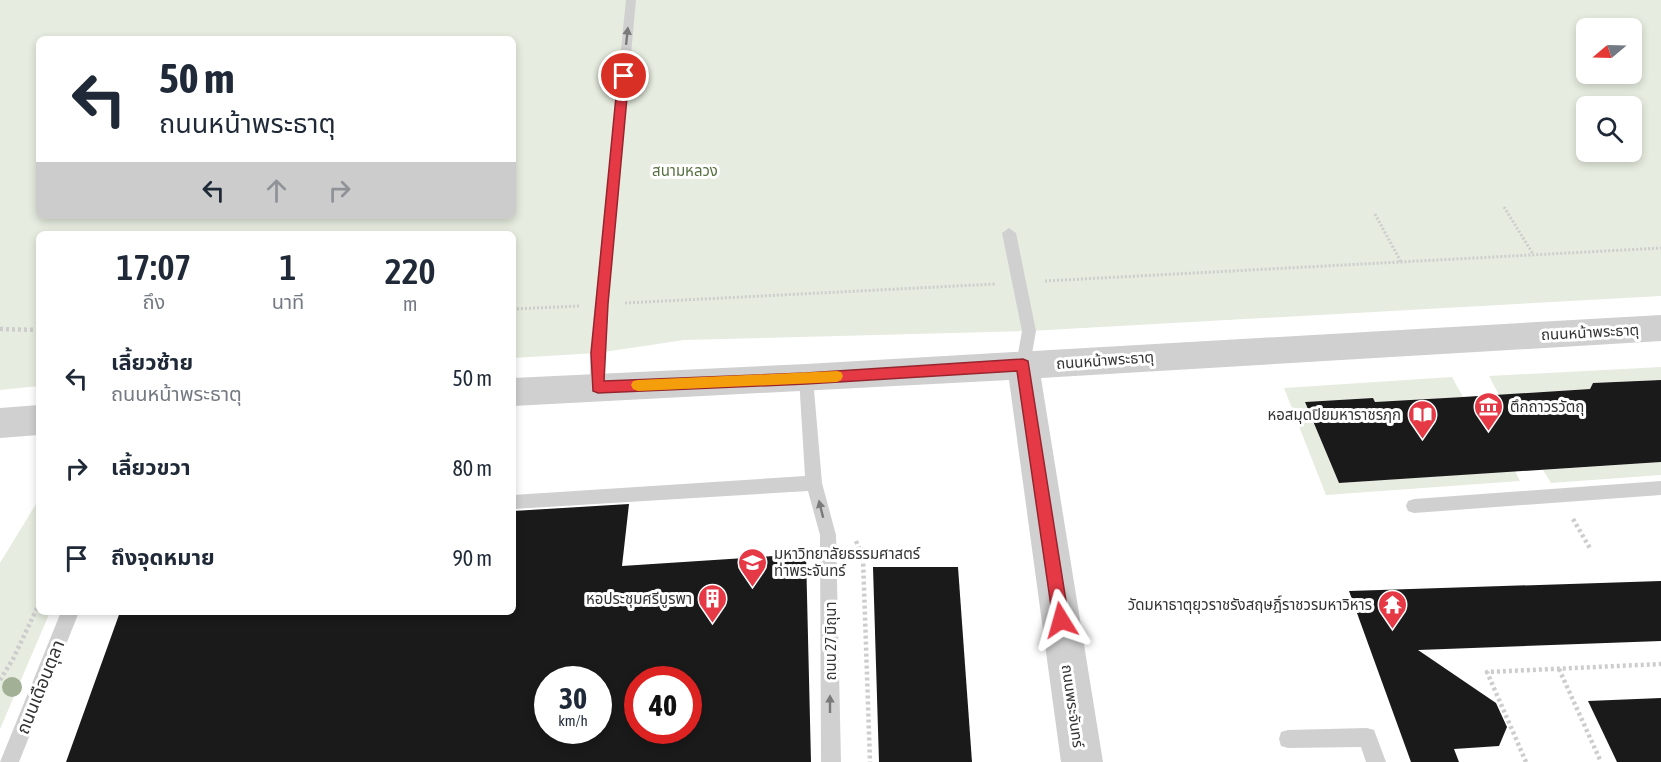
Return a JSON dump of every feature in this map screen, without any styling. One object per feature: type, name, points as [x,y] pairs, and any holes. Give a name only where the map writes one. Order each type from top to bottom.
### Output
[{"type":"street","name":"ถนนหน้าพระธาตุ","points":[[516,392],[806,378],[1661,328]]},
{"type":"street","name":"ถนนพระจันทร์","points":[[1023,365],[1082,762]]},
{"type":"lane","points":[[598,387],[597,353],[601,304],[631,0]]},
{"type":"lane","points":[[1009,233],[1029,331],[1023,365]]},
{"type":"lane","name":"ถนน 27 มิถุนา","points":[[806,378],[814,483],[828,536],[831,762]]},
{"type":"lane","points":[[516,502],[814,483]]},
{"type":"lane","points":[[1414,506],[1661,489]]},
{"type":"lane","name":"ถนนเดือนตุลา","points":[[9,762],[69,615]]},
{"type":"lane","points":[[1288,739],[1367,737],[1376,762]]},
{"type":"path","points":[[1504,207],[1534,255]]},
{"type":"path","points":[[1375,214],[1401,262]]},
{"type":"path","points":[[516,309],[1661,248]]},
{"type":"path","points":[[0,329],[36,330]]},
{"type":"path","points":[[0,680],[13,659],[36,610]]},
{"type":"path","points":[[1526,762],[1487,672],[1661,664]]},
{"type":"path","points":[[1559,669],[1601,762]]},
{"type":"green space","name":"สนามหลวง","points":[[0,0],[1661,0],[1661,296],[1029,331],[684,340],[597,353],[516,358],[516,231],[36,231],[36,386],[0,390]]},
{"type":"green space","points":[[1661,367],[1661,383],[1655,380],[1593,383],[1590,389],[1499,395],[1489,376]]},
{"type":"green space","points":[[1452,377],[1463,397],[1375,402],[1373,398],[1305,402],[1339,483],[1515,471],[1520,481],[1326,495],[1284,388]]},
{"type":"green space","points":[[1661,462],[1661,475],[1551,483],[1543,470]]},
{"type":"green space","points":[[36,504],[36,615],[49,615],[0,729],[0,563]]},
{"type":"building","name":"ตึกถาวรวัตถุ","points":[[1661,380],[1661,462],[1339,483],[1305,402],[1373,398],[1375,402],[1463,397],[1590,389],[1593,383]]},
{"type":"building","points":[[629,504],[622,566],[806,554],[811,762],[66,762],[119,615],[516,615],[516,511]]},
{"type":"building","points":[[873,567],[958,567],[972,762],[879,762]]},
{"type":"building","points":[[1661,581],[1661,641],[1418,650],[1496,703],[1507,727],[1499,746],[1454,749],[1459,762],[1411,762],[1349,591]]},
{"type":"building","points":[[1661,698],[1661,762],[1617,762],[1588,701]]},
{"type":"slow traffic","points":[[638,385],[837,376]]},
{"type":"place","name":"ตึกถาวรวัตถุ","points":[[1489,432]]},
{"type":"place","name":"หอสมุดปิยมหาราชรฦก","points":[[1422,440]]},
{"type":"place","name":"มหาวิทยาลัยธรรมศาสตร์ ท่าพระจันทร์","points":[[753,588]]},
{"type":"place","name":"หอประชุมศรีบูรพา","points":[[713,624]]},
{"type":"place","name":"วัดมหาธาตุยุวราชรังสฤษฎิ์ราชวรมหาวิหาร","points":[[1393,630]]},
{"type":"route","points":[[624,76],[601,304],[597,353],[598,387],[1023,365],[1061,620]]}]
